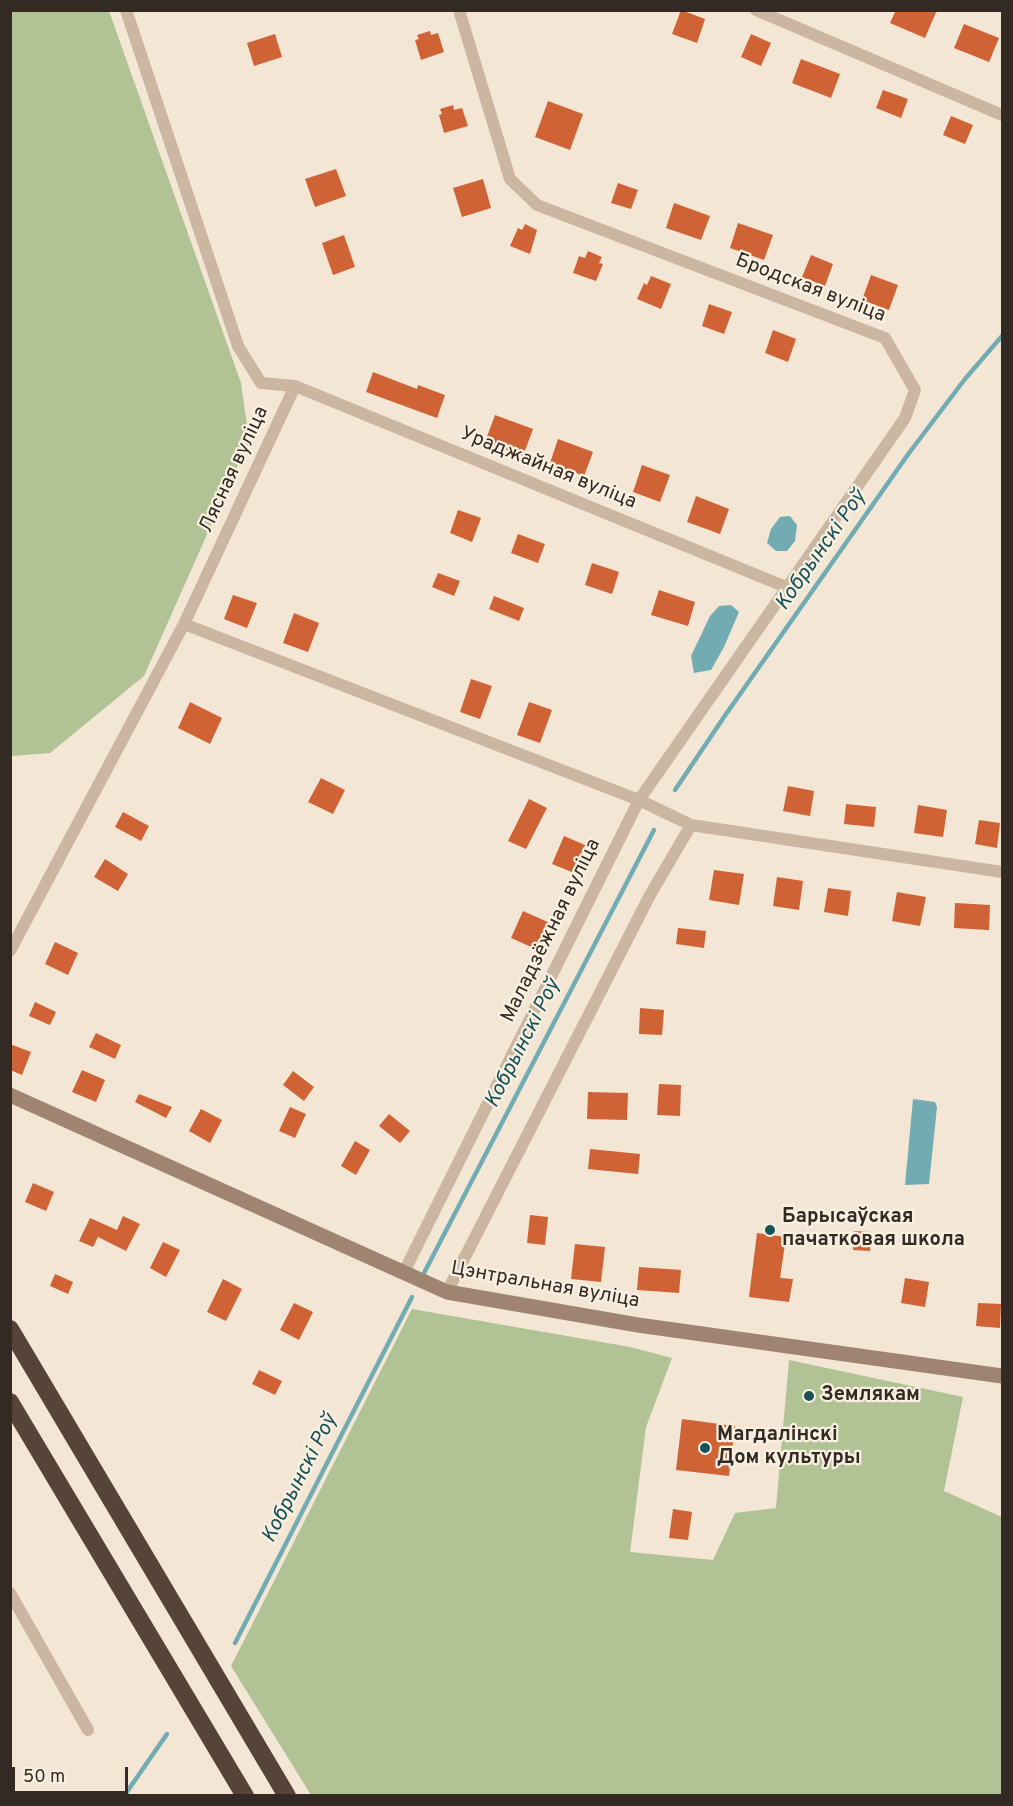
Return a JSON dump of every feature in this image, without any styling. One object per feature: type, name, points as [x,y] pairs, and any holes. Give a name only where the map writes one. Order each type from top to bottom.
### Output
[{"type":"highway","points":[[10,1329],[288,1796]]},
{"type":"highway","points":[[10,1402],[245,1796]]},
{"type":"street","name":"Лясная вуліца","points":[[10,951],[184,624],[295,387],[261,383],[237,346],[126,10]]},
{"type":"street","name":"Бродская вуліца","points":[[459,10],[510,179],[537,205],[885,338],[915,390],[905,418],[639,800]]},
{"type":"street","points":[[756,10],[1002,115]]},
{"type":"street","name":"Ураджайная вуліца","points":[[295,387],[786,587]]},
{"type":"street","points":[[184,624],[639,800],[691,825],[1002,872]]},
{"type":"street","name":"Маладзёжная вуліца","points":[[404,1272],[639,800]]},
{"type":"street","points":[[447,1292],[650,895],[691,825]]},
{"type":"street","name":"Цэнтральная вуліца","points":[[10,1095],[447,1292],[638,1324],[1002,1376]]},
{"type":"street","points":[[10,1593],[88,1730]]},
{"type":"green space","points":[[11,10],[109,11],[241,383],[249,440],[144,676],[50,753],[11,756]]},
{"type":"green space","points":[[412,1309],[630,1347],[672,1358],[646,1427],[630,1552],[713,1560],[735,1513],[776,1508],[789,1360],[963,1397],[944,1491],[1002,1517],[1002,1795],[311,1795],[231,1666]]},
{"type":"water","points":[[790,516],[797,525],[795,541],[787,551],[776,551],[767,543],[771,529],[780,517]]},
{"type":"water","points":[[731,605],[739,612],[724,647],[711,670],[694,673],[691,656],[710,616],[719,606]]},
{"type":"water","points":[[913,1099],[935,1102],[937,1107],[929,1184],[905,1185]]},
{"type":"building","points":[[681,10],[705,19],[697,43],[672,34]]},
{"type":"building","points":[[896,10],[937,10],[925,38],[890,23]]},
{"type":"building","points":[[964,24],[999,38],[989,62],[954,48]]},
{"type":"building","points":[[430,31],[431,35],[438,33],[444,52],[421,60],[415,40],[419,39],[417,35]]},
{"type":"building","points":[[275,34],[282,57],[254,66],[247,43]]},
{"type":"building","points":[[751,34],[771,43],[761,66],[741,57]]},
{"type":"building","points":[[801,59],[840,74],[831,98],[792,83]]},
{"type":"building","points":[[883,90],[908,99],[901,118],[876,108]]},
{"type":"building","points":[[548,101],[583,114],[570,150],[535,137]]},
{"type":"building","points":[[453,105],[454,110],[462,108],[468,126],[444,133],[439,115],[442,114],[440,109]]},
{"type":"building","points":[[951,116],[973,125],[965,144],[943,135]]},
{"type":"building","points":[[336,169],[346,196],[315,207],[305,179]]},
{"type":"building","points":[[483,179],[491,208],[462,217],[453,188]]},
{"type":"building","points":[[618,183],[638,190],[631,209],[611,203]]},
{"type":"building","points":[[674,203],[710,216],[701,240],[666,228]]},
{"type":"building","points":[[738,223],[773,235],[764,260],[730,248]]},
{"type":"building","points":[[525,224],[537,230],[530,254],[510,246],[518,228],[522,230]]},
{"type":"building","points":[[344,235],[355,267],[333,275],[322,243]]},
{"type":"building","points":[[588,251],[602,257],[599,263],[603,264],[596,281],[573,273],[579,256],[585,258]]},
{"type":"building","points":[[811,255],[833,264],[825,286],[802,277]]},
{"type":"building","points":[[871,275],[898,285],[889,310],[862,300]]},
{"type":"building","points":[[651,276],[671,284],[661,309],[637,299],[644,283],[647,285]]},
{"type":"building","points":[[709,304],[732,312],[724,334],[702,326]]},
{"type":"building","points":[[773,330],[796,339],[788,362],[765,353]]},
{"type":"building","points":[[373,372],[417,389],[418,385],[445,395],[437,418],[366,392]]},
{"type":"building","points":[[495,415],[533,429],[523,456],[485,442]]},
{"type":"building","points":[[558,439],[593,452],[584,476],[550,463]]},
{"type":"building","points":[[642,465],[670,475],[660,502],[633,492]]},
{"type":"building","points":[[696,496],[729,509],[720,534],[687,522]]},
{"type":"building","points":[[458,510],[481,518],[472,542],[450,533]]},
{"type":"building","points":[[518,534],[545,544],[538,563],[511,553]]},
{"type":"building","points":[[592,563],[619,572],[612,594],[585,585]]},
{"type":"building","points":[[438,573],[460,581],[454,596],[432,587]]},
{"type":"building","points":[[659,590],[695,602],[688,626],[651,615]]},
{"type":"building","points":[[233,595],[257,603],[247,628],[224,619]]},
{"type":"building","points":[[494,596],[524,608],[519,621],[489,609]]},
{"type":"building","points":[[294,613],[319,623],[308,652],[283,643]]},
{"type":"building","points":[[471,679],[492,686],[480,719],[460,712]]},
{"type":"building","points":[[190,702],[222,718],[210,744],[178,728]]},
{"type":"building","points":[[529,702],[552,710],[540,743],[517,735]]},
{"type":"building","points":[[321,778],[345,790],[333,814],[308,802]]},
{"type":"building","points":[[788,786],[814,791],[810,816],[783,811]]},
{"type":"building","points":[[529,799],[547,808],[526,849],[508,841]]},
{"type":"building","points":[[846,804],[876,807],[874,827],[844,824]]},
{"type":"building","points":[[918,805],[947,810],[943,837],[914,833]]},
{"type":"building","points":[[123,812],[149,826],[141,841],[115,827]]},
{"type":"building","points":[[979,820],[1000,823],[997,848],[975,844]]},
{"type":"building","points":[[564,836],[585,845],[574,873],[552,864]]},
{"type":"building","points":[[105,859],[128,874],[118,891],[94,877]]},
{"type":"building","points":[[714,870],[744,874],[739,905],[709,900]]},
{"type":"building","points":[[777,877],[803,881],[799,910],[773,906]]},
{"type":"building","points":[[828,888],[851,891],[848,916],[824,912]]},
{"type":"building","points":[[897,892],[926,897],[920,926],[892,921]]},
{"type":"building","points":[[955,903],[990,905],[989,930],[954,928]]},
{"type":"building","points":[[523,911],[550,923],[538,950],[511,938]]},
{"type":"building","points":[[678,928],[706,931],[704,948],[676,944]]},
{"type":"building","points":[[55,942],[78,953],[68,975],[45,964]]},
{"type":"building","points":[[35,1002],[56,1012],[50,1025],[29,1016]]},
{"type":"building","points":[[640,1008],[664,1010],[662,1035],[639,1034]]},
{"type":"building","points":[[96,1033],[121,1045],[115,1059],[89,1047]]},
{"type":"building","points":[[10,1044],[31,1052],[22,1075],[10,1070]]},
{"type":"building","points":[[82,1070],[105,1080],[96,1102],[72,1092]]},
{"type":"building","points":[[293,1071],[314,1087],[304,1101],[283,1085]]},
{"type":"building","points":[[659,1084],[681,1085],[680,1116],[657,1115]]},
{"type":"building","points":[[588,1092],[628,1093],[627,1120],[587,1119]]},
{"type":"building","points":[[139,1094],[172,1107],[166,1118],[135,1102]]},
{"type":"building","points":[[290,1107],[306,1114],[295,1138],[279,1131]]},
{"type":"building","points":[[201,1109],[222,1120],[210,1143],[189,1131]]},
{"type":"building","points":[[389,1114],[410,1131],[400,1143],[379,1126]]},
{"type":"building","points":[[355,1141],[370,1150],[356,1175],[341,1166]]},
{"type":"building","points":[[590,1149],[640,1154],[638,1174],[588,1169]]},
{"type":"building","points":[[33,1183],[54,1192],[46,1211],[25,1202]]},
{"type":"building","points":[[530,1215],[548,1217],[545,1245],[527,1243]]},
{"type":"building","points":[[123,1216],[140,1224],[126,1251],[98,1237],[93,1247],[79,1241],[90,1218],[117,1230]]},
{"type":"building","points":[[854,1231],[871,1232],[870,1251],[853,1250]]},
{"type":"building","points":[[757,1233],[786,1237],[780,1278],[793,1279],[789,1302],[749,1297]]},
{"type":"building","points":[[163,1242],[180,1250],[166,1277],[150,1268]]},
{"type":"building","points":[[575,1244],[605,1247],[601,1282],[571,1279]]},
{"type":"building","points":[[639,1267],[681,1270],[679,1293],[637,1290]]},
{"type":"building","points":[[55,1274],[73,1282],[68,1294],[50,1286]]},
{"type":"building","points":[[905,1278],[929,1282],[925,1307],[901,1303]]},
{"type":"building","points":[[223,1279],[242,1289],[226,1321],[207,1312]]},
{"type":"building","points":[[294,1303],[313,1312],[299,1340],[280,1330]]},
{"type":"building","points":[[978,1303],[1001,1304],[1000,1328],[976,1326]]},
{"type":"building","points":[[259,1370],[282,1381],[275,1395],[252,1384]]},
{"type":"building","name":"Магдалінскі Дом культуры","points":[[682,1419],[735,1426],[729,1476],[676,1470]]},
{"type":"building","points":[[673,1509],[692,1512],[688,1540],[669,1538]]},
{"type":"waterway","name":"Кобрынскі Роў","points":[[675,790],[909,453],[965,379],[1002,336]]},
{"type":"waterway","name":"Кобрынскі Роў","points":[[424,1273],[654,830]]},
{"type":"waterway","name":"Кобрынскі Роў","points":[[235,1643],[412,1297]]},
{"type":"waterway","name":"Кобрынскі Роў","points":[[124,1796],[167,1734]]},
{"type":"place","name":"Барысаўская пачатковая школа","points":[[770,1230]]},
{"type":"place","name":"Землякам","points":[[809,1396]]},
{"type":"place","name":"Магдалінскі Дом культуры","points":[[705,1448]]}]
